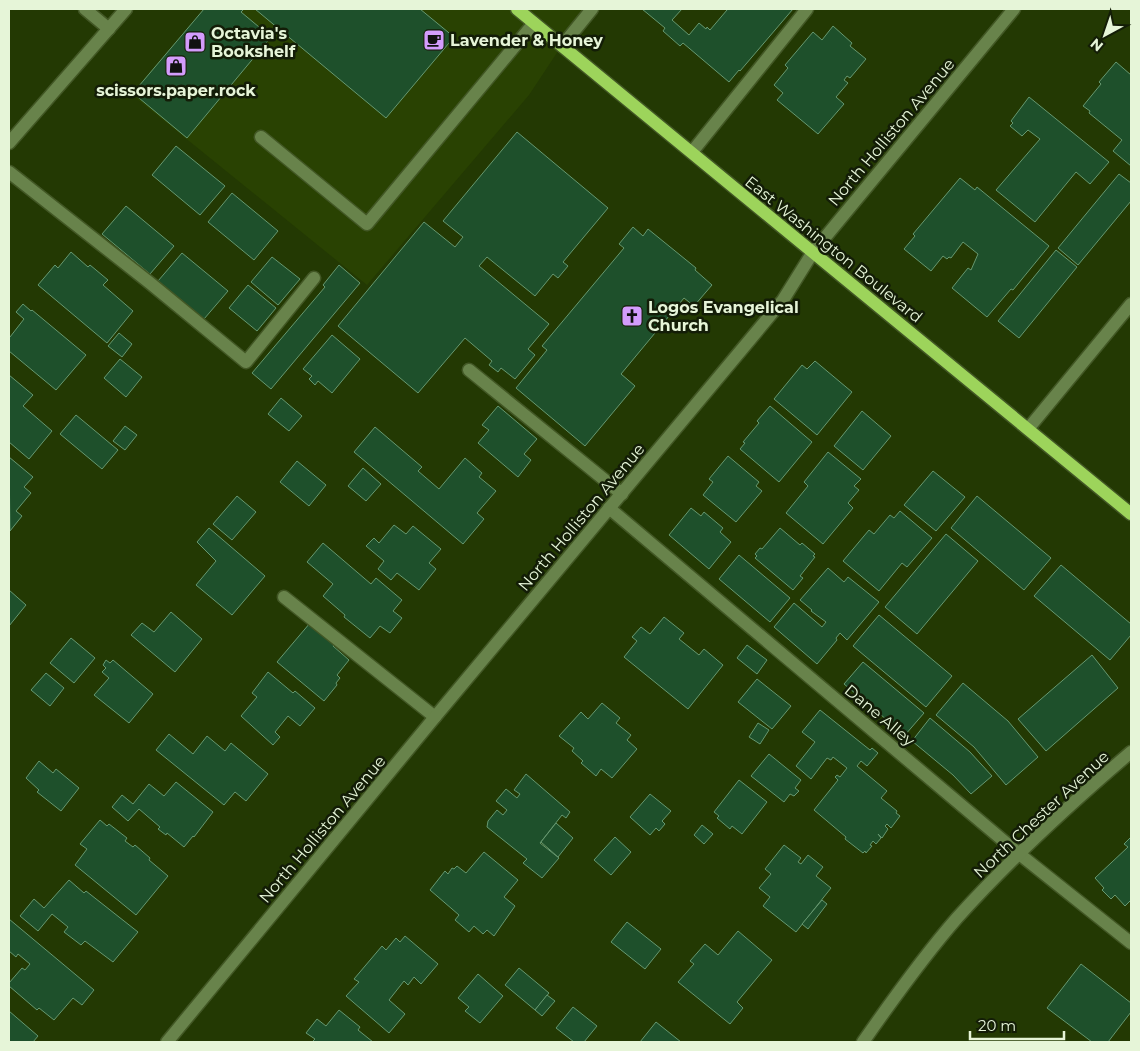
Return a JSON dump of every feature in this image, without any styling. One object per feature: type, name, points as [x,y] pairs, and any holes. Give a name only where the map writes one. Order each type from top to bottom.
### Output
[{"type":"main road","name":"East Washington Boulevard","points":[[521,10],[534,23],[1131,514]]},
{"type":"street","points":[[85,9],[109,29]]},
{"type":"street","points":[[9,143],[126,9]]},
{"type":"street","points":[[562,46],[592,9]]},
{"type":"street","points":[[692,152],[807,9]]},
{"type":"street","name":"North Holliston Avenue","points":[[167,1042],[783,300],[813,252],[1014,9]]},
{"type":"street","points":[[261,137],[367,224],[534,23]]},
{"type":"street","points":[[9,172],[143,277],[246,362],[314,278]]},
{"type":"street","points":[[1028,429],[1131,304]]},
{"type":"street","points":[[469,370],[622,494]]},
{"type":"street","name":"Dane Alley","points":[[610,508],[1018,853],[1131,943]]},
{"type":"street","points":[[284,596],[435,717]]},
{"type":"street","name":"North Chester Avenue","points":[[863,1042],[900,989],[956,919],[1018,853],[1131,752]]},
{"type":"shaded area","points":[[204,9],[586,9],[529,95],[367,285],[131,94]]},
{"type":"building","points":[[204,9],[244,9],[241,12],[271,37],[187,138],[133,93]]},
{"type":"building","points":[[255,9],[420,9],[454,37],[386,118]]},
{"type":"building","points":[[642,9],[682,9],[672,20],[689,35],[699,23],[710,30],[727,10],[725,9],[793,9],[729,82],[683,43],[680,46],[663,31],[665,28]]},
{"type":"building","points":[[833,26],[852,43],[850,46],[866,59],[850,78],[847,76],[844,80],[848,83],[836,97],[844,104],[818,134],[777,100],[783,93],[774,85],[788,68],[785,65],[813,32],[822,40]]},
{"type":"building","points":[[1116,62],[1131,75],[1131,166],[1113,151],[1122,140],[1083,106],[1101,84],[1099,82]]},
{"type":"building","points":[[1029,97],[1109,162],[1090,184],[1076,172],[1035,222],[996,190],[1040,139],[1028,130],[1022,136],[1010,126],[1013,123],[1011,121]]},
{"type":"building","points":[[517,132],[608,208],[563,262],[568,266],[558,278],[553,274],[535,296],[487,257],[479,266],[549,324],[528,349],[535,355],[515,379],[501,368],[498,372],[489,365],[492,361],[465,338],[418,393],[338,326],[424,222],[455,247],[463,237],[443,221]]},
{"type":"building","points":[[176,146],[225,186],[200,215],[152,175]]},
{"type":"building","points":[[1119,174],[1131,183],[1131,201],[1078,265],[1058,248]]},
{"type":"building","points":[[960,178],[975,190],[977,187],[1049,246],[1013,290],[1011,289],[987,317],[952,288],[968,268],[971,270],[978,254],[963,242],[951,258],[947,259],[943,256],[931,271],[904,249],[915,236],[913,234]]},
{"type":"building","points":[[232,193],[278,231],[254,260],[208,222]]},
{"type":"building","points":[[126,206],[174,246],[150,274],[102,234]]},
{"type":"building","points":[[633,227],[643,236],[648,229],[696,268],[695,270],[712,285],[694,306],[684,298],[621,374],[635,386],[585,446],[516,388],[547,350],[542,346],[624,248],[619,244]]},
{"type":"building","points":[[1056,250],[1077,267],[1019,338],[998,321]]},
{"type":"building","points":[[71,252],[88,267],[90,265],[108,280],[103,285],[133,311],[107,343],[38,285],[55,265],[58,268]]},
{"type":"building","points":[[182,253],[228,291],[204,319],[158,281]]},
{"type":"building","points":[[272,257],[300,279],[278,305],[251,282]]},
{"type":"building","points":[[339,265],[360,283],[271,389],[252,373],[325,287],[323,285]]},
{"type":"building","points":[[248,285],[276,308],[257,331],[229,308]]},
{"type":"building","points":[[23,304],[86,355],[56,390],[9,351],[9,336],[24,319],[16,312]]},
{"type":"building","points":[[119,333],[132,344],[122,357],[108,346]]},
{"type":"building","points":[[332,335],[360,359],[332,393],[318,381],[315,385],[309,379],[312,376],[303,369]]},
{"type":"building","points":[[120,359],[142,377],[126,397],[104,378]]},
{"type":"building","points":[[815,361],[852,392],[817,435],[774,399],[802,365],[807,369]]},
{"type":"building","points":[[9,375],[33,395],[23,406],[52,431],[29,459],[9,442]]},
{"type":"building","points":[[281,398],[302,416],[289,431],[268,414]]},
{"type":"building","points":[[498,406],[537,439],[524,454],[531,460],[518,477],[478,443],[489,430],[482,425]]},
{"type":"building","points":[[770,406],[812,442],[779,482],[740,449],[745,443],[743,442],[759,423],[757,421]]},
{"type":"building","points":[[862,411],[891,436],[863,470],[834,446]]},
{"type":"building","points":[[76,415],[118,450],[102,469],[60,434]]},
{"type":"building","points":[[125,426],[137,435],[125,450],[113,441]]},
{"type":"building","points":[[375,427],[422,467],[418,471],[439,489],[465,458],[482,473],[479,477],[496,491],[477,513],[484,519],[463,544],[354,452]]},
{"type":"building","points":[[828,452],[861,479],[854,486],[859,490],[848,503],[853,508],[823,544],[786,513],[808,486],[804,482]]},
{"type":"building","points":[[728,456],[759,482],[756,486],[762,491],[736,522],[703,495],[713,482],[709,479]]},
{"type":"building","points":[[9,457],[33,477],[24,487],[31,493],[16,511],[22,516],[10,531]]},
{"type":"building","points":[[297,461],[326,485],[309,506],[280,482]]},
{"type":"building","points":[[363,468],[381,484],[366,501],[348,486]]},
{"type":"building","points":[[933,471],[965,497],[936,531],[904,505]]},
{"type":"building","points":[[237,496],[256,512],[232,540],[213,524]]},
{"type":"building","points":[[977,496],[1051,558],[1024,590],[951,528]]},
{"type":"building","points":[[691,508],[701,516],[704,512],[723,528],[720,532],[731,542],[709,569],[669,535]]},
{"type":"building","points":[[900,511],[932,538],[907,567],[902,563],[879,591],[843,561],[869,530],[874,534],[890,515],[894,518]]},
{"type":"building","points":[[394,525],[406,534],[413,526],[441,549],[429,563],[436,569],[419,590],[397,573],[391,580],[378,569],[384,561],[366,546],[374,538],[379,543]]},
{"type":"building","points":[[209,528],[265,576],[232,615],[196,585],[216,561],[197,542]]},
{"type":"building","points":[[780,528],[800,545],[802,543],[815,554],[813,556],[815,557],[800,576],[803,578],[793,590],[755,558],[757,556],[755,554],[760,548],[762,549]]},
{"type":"building","points":[[946,534],[978,561],[917,634],[885,607]]},
{"type":"building","points":[[323,543],[371,584],[376,578],[402,600],[393,611],[402,618],[390,633],[380,626],[370,638],[344,617],[345,615],[323,596],[333,584],[307,562]]},
{"type":"building","points":[[739,555],[790,598],[770,622],[719,579]]},
{"type":"building","points":[[1061,565],[1131,624],[1131,635],[1110,660],[1034,596]]},
{"type":"building","points":[[828,568],[844,582],[848,577],[879,602],[847,640],[840,633],[836,638],[837,640],[817,664],[774,627],[794,603],[822,627],[826,622],[800,600]]},
{"type":"building","points":[[9,590],[26,605],[9,626]]},
{"type":"building","points":[[171,612],[202,639],[175,672],[131,635],[142,623],[154,632]]},
{"type":"building","points":[[879,615],[952,676],[926,707],[853,646]]},
{"type":"building","points":[[664,617],[684,633],[679,639],[699,655],[704,649],[723,665],[688,709],[624,657],[637,641],[632,637],[641,627],[650,634]]},
{"type":"building","points":[[310,623],[336,642],[333,646],[349,660],[337,675],[340,678],[336,683],[337,685],[324,701],[277,662]]},
{"type":"building","points":[[71,638],[95,658],[74,683],[50,663]]},
{"type":"building","points":[[747,645],[767,660],[757,674],[737,658]]},
{"type":"building","points":[[1092,655],[1118,688],[1046,751],[1018,719]]},
{"type":"building","points":[[106,660],[110,663],[113,660],[153,694],[129,723],[94,695],[109,678],[102,672],[106,668],[103,665]]},
{"type":"building","points":[[863,662],[924,713],[905,735],[844,684]]},
{"type":"building","points":[[268,672],[315,708],[300,726],[288,716],[275,732],[280,737],[273,745],[241,716],[257,697],[252,693]]},
{"type":"building","points":[[46,673],[64,688],[50,706],[31,690]]},
{"type":"building","points":[[757,679],[791,706],[772,729],[738,702]]},
{"type":"building","points":[[963,683],[1008,721],[1038,757],[1006,785],[974,747],[936,715]]},
{"type":"building","points":[[602,703],[620,718],[616,723],[631,735],[627,740],[637,749],[612,778],[601,769],[596,776],[581,763],[583,761],[572,751],[574,748],[559,736],[581,712],[588,719]]},
{"type":"building","points":[[820,710],[870,750],[872,748],[878,753],[867,766],[861,761],[857,766],[887,791],[881,798],[897,811],[896,813],[900,816],[891,828],[887,824],[885,826],[888,829],[882,838],[878,834],[881,838],[876,844],[873,841],[870,845],[872,846],[866,853],[865,851],[863,853],[845,839],[846,837],[814,810],[838,780],[835,777],[837,775],[840,777],[847,768],[833,757],[831,760],[827,758],[811,779],[796,766],[815,742],[802,732]]},
{"type":"building","points":[[930,718],[970,752],[992,776],[971,794],[953,775],[912,741]]},
{"type":"building","points":[[758,723],[769,730],[760,744],[749,737]]},
{"type":"building","points":[[169,734],[193,754],[207,736],[225,751],[231,743],[268,774],[246,801],[235,792],[224,805],[156,750]]},
{"type":"building","points":[[769,754],[801,780],[795,788],[799,791],[794,796],[790,794],[784,802],[751,776]]},
{"type":"building","points":[[39,761],[53,773],[56,769],[79,788],[61,811],[37,792],[39,790],[26,778]]},
{"type":"building","points":[[526,774],[570,812],[566,818],[562,815],[540,843],[559,858],[542,878],[523,863],[527,859],[487,827],[488,821],[497,810],[503,815],[507,810],[496,801],[506,789],[517,798],[520,794],[514,790]]},
{"type":"building","points":[[739,780],[767,802],[742,834],[732,826],[730,829],[717,818],[719,816],[714,812]]},
{"type":"building","points":[[176,782],[213,812],[184,847],[167,833],[166,835],[158,829],[160,827],[139,809],[128,821],[112,807],[122,795],[133,804],[149,784],[164,796]]},
{"type":"building","points":[[650,794],[671,811],[662,821],[665,824],[659,831],[656,828],[650,835],[630,817]]},
{"type":"building","points":[[100,820],[107,826],[109,824],[127,838],[125,841],[133,847],[135,845],[168,876],[136,915],[75,865],[87,849],[80,844]]},
{"type":"building","points":[[556,823],[573,838],[558,857],[541,842]]},
{"type":"building","points":[[702,825],[713,834],[704,844],[694,835]]},
{"type":"building","points":[[615,837],[631,852],[611,875],[594,860]]},
{"type":"building","points":[[1131,837],[1131,900],[1125,906],[1115,895],[1111,899],[1102,890],[1104,888],[1095,878],[1128,847],[1124,844]]},
{"type":"building","points":[[784,845],[801,858],[798,862],[801,864],[808,855],[823,867],[816,876],[831,888],[796,932],[763,906],[770,897],[759,888],[771,874],[765,869]]},
{"type":"building","points":[[484,852],[518,880],[504,897],[515,906],[494,936],[487,930],[483,934],[474,926],[469,932],[455,920],[459,915],[430,890],[445,871],[448,874],[452,868],[454,869],[457,866],[466,873]]},
{"type":"building","points":[[69,880],[138,932],[113,962],[85,941],[81,945],[64,932],[68,927],[52,914],[38,931],[20,916],[34,899],[44,908]]},
{"type":"building","points":[[822,900],[827,904],[808,929],[802,924]]},
{"type":"building","points":[[9,919],[94,990],[82,1005],[73,998],[54,1020],[39,1008],[37,1010],[9,986],[9,983],[22,968],[25,970],[30,964],[18,954],[16,957],[9,951]]},
{"type":"building","points":[[627,922],[661,949],[645,969],[611,942]]},
{"type":"building","points":[[738,931],[772,960],[737,1002],[743,1008],[730,1024],[678,982],[694,964],[690,961],[705,944],[718,955]]},
{"type":"building","points":[[405,936],[438,964],[421,984],[414,977],[408,985],[404,981],[389,1000],[405,1014],[389,1033],[346,996],[359,982],[354,979],[382,946],[386,950],[396,938],[400,942]]},
{"type":"building","points":[[1081,964],[1131,1003],[1131,1012],[1108,1042],[1092,1042],[1047,1008]]},
{"type":"building","points":[[519,968],[549,993],[535,1010],[505,985]]},
{"type":"building","points":[[478,974],[503,996],[480,1023],[465,1011],[469,1007],[458,998]]},
{"type":"building","points":[[547,995],[555,1001],[542,1016],[535,1010]]},
{"type":"building","points":[[573,1007],[597,1026],[584,1042],[574,1042],[556,1028]]},
{"type":"building","points":[[339,1010],[360,1027],[358,1030],[373,1042],[312,1042],[315,1039],[306,1033],[317,1019],[326,1026]]},
{"type":"building","points":[[9,1011],[38,1036],[33,1042],[9,1042]]},
{"type":"building","points":[[656,1022],[681,1042],[640,1042]]},
{"type":"place","name":"Lavender & Honey","points":[[434,40]]},
{"type":"place","name":"Octavia's Bookshelf","points":[[195,42]]},
{"type":"place","name":"scissors.paper.rock","points":[[176,66]]},
{"type":"place","name":"Logos Evangelical Church","points":[[632,316]]}]
